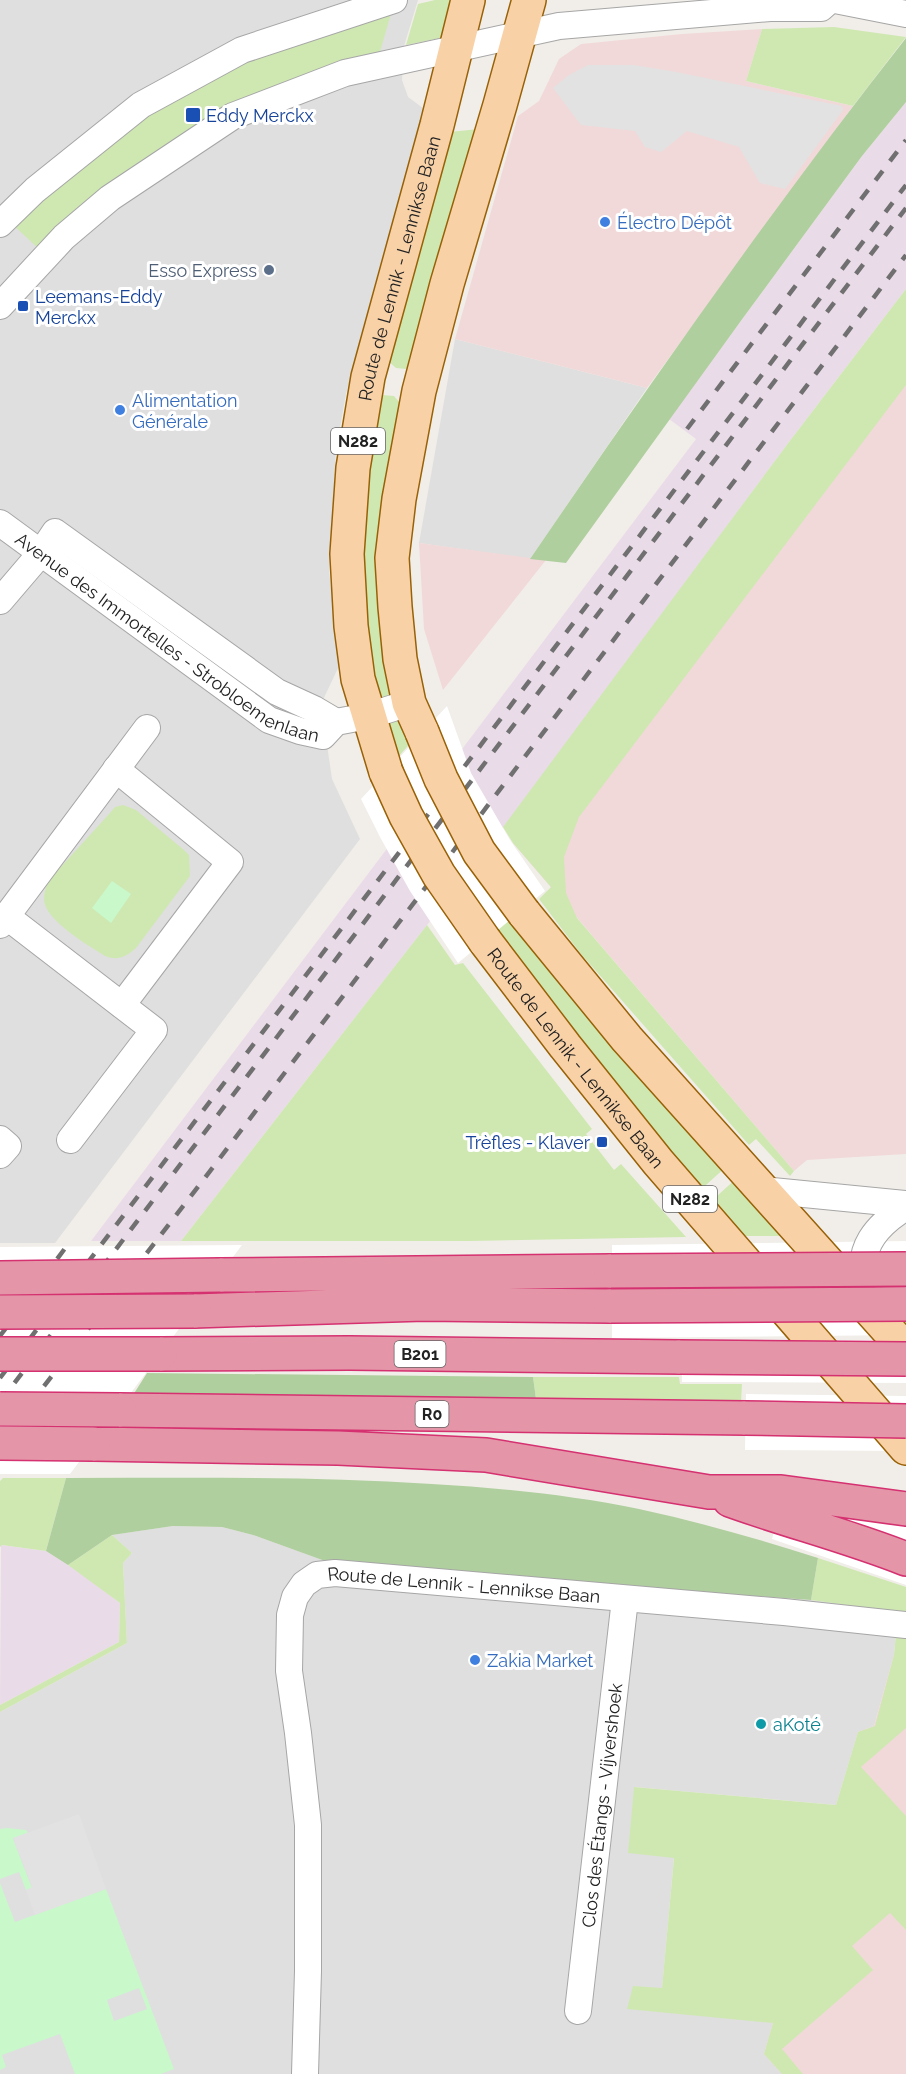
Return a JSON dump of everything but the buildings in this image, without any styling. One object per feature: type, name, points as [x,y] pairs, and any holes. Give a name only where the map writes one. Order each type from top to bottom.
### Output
[{"type":"highway","points":[[0,1278],[906,1269]]},
{"type":"highway","points":[[0,1312],[194,1311],[424,1304],[611,1306],[899,1327]]},
{"type":"highway","name":"B201","points":[[0,1354],[350,1353],[906,1359]]},
{"type":"highway","name":"R0","points":[[0,1409],[906,1421]]},
{"type":"highway","points":[[0,1443],[338,1448],[486,1455],[779,1505],[906,1509]]},
{"type":"highway","points":[[779,1505],[906,1558]]},
{"type":"main road","name":"Route de Lennik - Lennikse Baan","points":[[468,0],[437,125],[368,377],[353,468],[347,554],[358,679],[368,717],[386,772],[406,816],[439,875],[485,941],[564,1046],[658,1162],[906,1448]]},
{"type":"main road","name":"N282","points":[[529,0],[444,294],[419,391],[399,499],[392,558],[395,607],[400,659],[416,718],[441,779],[479,852],[524,914],[627,1040],[762,1190],[899,1327]]},
{"type":"street","points":[[0,224],[35,190],[141,105],[242,50],[394,0]]},
{"type":"street","points":[[0,306],[64,237],[110,198],[233,116],[345,74],[559,26],[770,8],[820,8],[833,0],[906,14]]},
{"type":"street","name":"Avenue des Immortelles - Strobloemenlaan","points":[[0,523],[269,720],[323,736],[336,722],[368,717]]},
{"type":"street","name":"Avenue des Immortelles - Strobloemenlaan","points":[[41,553],[55,532],[277,692],[336,722]]},
{"type":"street","points":[[0,602],[41,553]]},
{"type":"street","points":[[368,717],[416,718]]},
{"type":"street","points":[[70,1140],[154,1030],[6,906],[147,728]]},
{"type":"street","points":[[116,769],[230,862],[122,1005]]},
{"type":"street","points":[[0,1139],[8,1146],[0,1155]]},
{"type":"street","points":[[762,1190],[906,1206]]},
{"type":"street","points":[[899,1327],[865,1277],[862,1265],[864,1254],[873,1235],[888,1218],[906,1206]]},
{"type":"street","name":"Route de Lennik - Lennikse Baan","points":[[305,2074],[308,1824],[289,1671],[290,1615],[295,1596],[304,1584],[317,1575],[335,1573],[906,1625]]},
{"type":"street","name":"Clos des Étangs - Vijvershoek","points":[[578,2011],[625,1599]]},
{"type":"shaded area","points":[[0,0],[418,0],[404,46],[402,80],[408,97],[427,111],[379,269],[346,394],[336,450],[329,570],[339,666],[321,704],[332,779],[360,839],[55,1243],[0,1243]]},
{"type":"shaded area","points":[[762,29],[746,81],[853,106],[647,388],[455,339],[518,116],[539,101],[559,59],[581,44]]},
{"type":"shaded area","points":[[588,65],[633,65],[671,71],[842,106],[843,110],[785,189],[760,183],[739,147],[687,131],[661,152],[645,147],[635,131],[581,125],[553,88],[569,75]]},
{"type":"shaded area","points":[[906,102],[906,289],[789,442],[526,798],[181,1241],[91,1241],[696,439],[669,419],[862,156]]},
{"type":"shaded area","points":[[906,338],[906,1154],[807,1160],[794,1171],[513,843],[579,770]]},
{"type":"shaded area","points":[[455,339],[647,388],[530,559],[419,543]]},
{"type":"shaded area","points":[[419,543],[546,560],[443,690],[424,629]]},
{"type":"shaded area","points":[[173,1526],[222,1527],[253,1535],[325,1561],[610,1586],[811,1600],[898,1611],[894,1655],[874,1726],[858,1732],[836,1805],[635,1787],[674,1857],[662,1989],[773,2023],[764,2054],[782,2074],[0,2074],[0,1712],[127,1643],[123,1563],[132,1553],[112,1535]]},
{"type":"shaded area","points":[[1,1545],[46,1551],[120,1603],[119,1642],[0,1705]]},
{"type":"shaded area","points":[[894,1655],[906,1658],[906,2074],[782,2074],[764,2054],[858,1732],[874,1726]]},
{"type":"shaded area","points":[[79,1814],[106,1889],[35,1915],[26,1890],[32,1887],[13,1838]]},
{"type":"green space","points":[[435,0],[452,0],[445,37],[406,45],[418,4]]},
{"type":"green space","points":[[392,10],[380,52],[313,73],[40,250],[11,223],[129,125],[237,64]]},
{"type":"green space","points":[[834,27],[906,37],[853,106],[746,81],[762,29]]},
{"type":"green space","points":[[906,38],[906,102],[862,156],[566,563],[530,559],[714,295]]},
{"type":"green space","points":[[479,129],[416,359],[406,369],[396,368],[387,360],[449,132]]},
{"type":"green space","points":[[906,289],[906,385],[579,817],[564,857],[566,893],[577,918],[794,1171],[790,1176],[756,1139],[749,1145],[581,954],[539,899],[551,887],[513,843],[503,827],[789,442]]},
{"type":"green space","points":[[382,395],[394,396],[400,403],[403,414],[393,693],[384,697],[375,694],[359,596],[359,531]]},
{"type":"green space","points":[[396,718],[403,720],[414,739],[391,765],[384,728],[389,721]]},
{"type":"green space","points":[[123,805],[136,810],[189,855],[190,876],[136,948],[125,956],[114,958],[105,956],[78,939],[59,923],[46,907],[44,896],[49,880],[115,807]]},
{"type":"green space","points":[[479,868],[727,1166],[696,1194],[458,891]]},
{"type":"green space","points":[[112,881],[131,894],[111,923],[92,908]]},
{"type":"green space","points":[[427,925],[455,965],[463,963],[592,1129],[586,1134],[614,1170],[621,1164],[686,1237],[469,1241],[181,1241]]},
{"type":"green space","points":[[738,1177],[791,1236],[737,1236],[707,1205]]},
{"type":"green space","points":[[147,1373],[533,1377],[536,1399],[133,1395]]},
{"type":"green space","points":[[533,1377],[679,1377],[680,1384],[742,1384],[741,1402],[536,1399]]},
{"type":"green space","points":[[3,1478],[66,1478],[46,1551],[2,1545],[0,1547],[0,1481]]},
{"type":"green space","points":[[66,1478],[340,1480],[510,1490],[639,1509],[729,1531],[818,1558],[811,1600],[610,1586],[325,1561],[253,1535],[222,1527],[173,1526],[112,1535],[68,1565],[46,1551]]},
{"type":"green space","points":[[112,1535],[132,1553],[123,1563],[127,1643],[0,1712],[0,1705],[119,1642],[120,1603],[68,1565]]},
{"type":"green space","points":[[818,1558],[906,1587],[906,1728],[861,1767],[906,1816],[906,1930],[890,1913],[852,1946],[873,1970],[782,2049],[803,2074],[782,2074],[764,2054],[773,2023],[627,2009],[633,1986],[662,1988],[674,1858],[628,1853],[634,1787],[836,1805],[858,1732],[875,1726],[894,1655],[898,1612],[811,1600]]},
{"type":"green space","points":[[0,1829],[26,1830],[28,1833],[13,1839],[32,1888],[26,1890],[19,1872],[0,1879]]},
{"type":"green space","points":[[0,1883],[15,1922],[106,1889],[174,2069],[161,2074],[75,2074],[60,2034],[2,2055],[6,2067],[0,2070]],"holes":[[[139,1988],[147,2009],[114,2021],[107,2000]]]},
{"type":"pier","points":[[447,706],[471,773],[510,840],[545,891],[458,963],[410,891],[361,799]]},
{"type":"pier","points":[[906,1241],[906,1335],[612,1338],[612,1245]]},
{"type":"pier","points":[[242,1245],[70,1474],[0,1474],[0,1247]]},
{"type":"pier","points":[[681,1340],[906,1340],[906,1383],[682,1382]]},
{"type":"pier","points":[[746,1394],[906,1396],[906,1451],[745,1450]]},
{"type":"pier","points":[[788,1475],[906,1492],[906,1585],[772,1539]]},
{"type":"railway","points":[[687,429],[906,140]]},
{"type":"railway","points":[[0,1378],[906,185]]},
{"type":"railway","points":[[0,1402],[906,208]]},
{"type":"railway","points":[[0,1443],[204,1179],[906,255]]},
{"type":"railway","points":[[0,1336],[66,1247]]},
{"type":"place","name":"Eddy Merckx","points":[[193,115]]},
{"type":"place","name":"Électro Dépôt","points":[[605,222]]},
{"type":"place","name":"Esso Express","points":[[269,270]]},
{"type":"place","name":"Leemans-Eddy Merckx","points":[[23,306]]},
{"type":"place","name":"Alimentation Générale","points":[[120,410]]},
{"type":"place","name":"Trèfles - Klaver","points":[[602,1142]]},
{"type":"place","name":"Zakia Market","points":[[475,1660]]},
{"type":"place","name":"aKoté","points":[[761,1724]]}]
